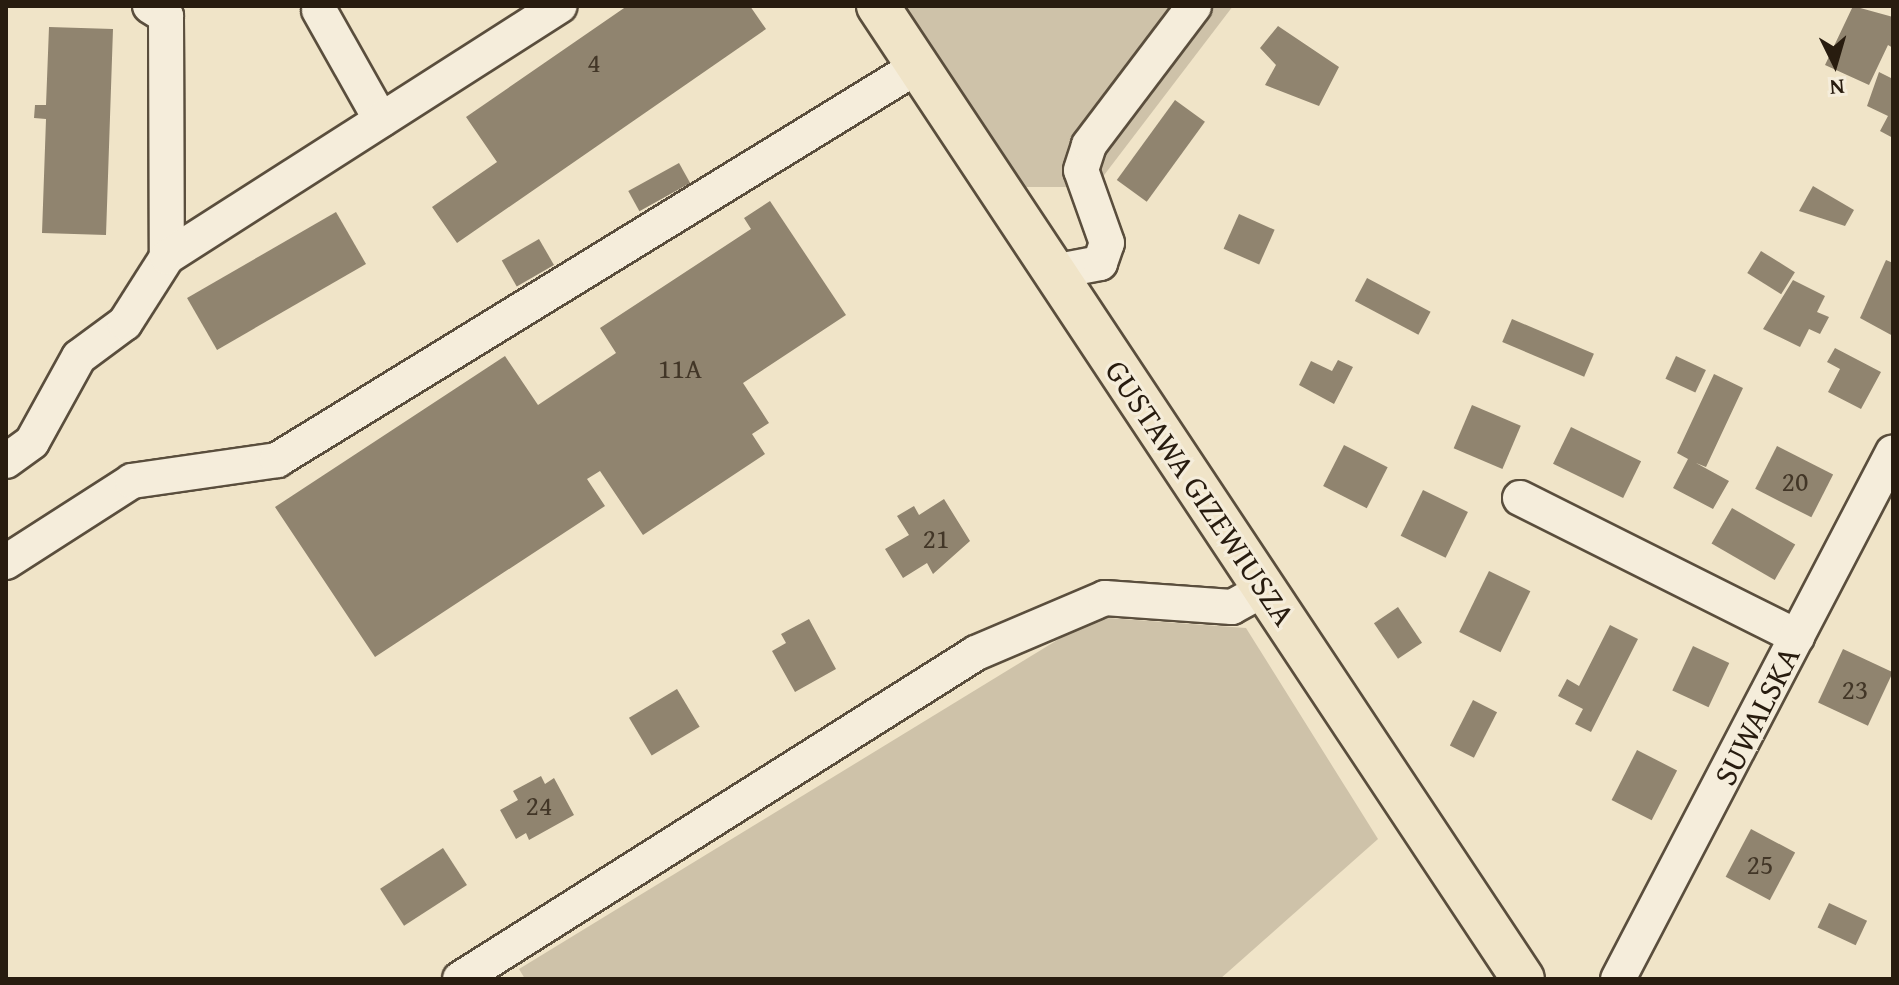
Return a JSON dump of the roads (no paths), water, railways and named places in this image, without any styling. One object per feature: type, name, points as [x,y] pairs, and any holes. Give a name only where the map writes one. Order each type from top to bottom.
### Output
[{"type":"main road","name":"GUSTAWA GIZEWIUSZA","points":[[878,6],[1523,979]]},
{"type":"street","points":[[150,6],[166,16],[167,257]]},
{"type":"street","points":[[6,461],[32,442],[79,357],[125,323],[167,257],[560,6]]},
{"type":"street","points":[[1053,272],[1100,263],[1107,243],[1081,170],[1089,145],[1194,6]]},
{"type":"street","points":[[319,10],[381,120]]},
{"type":"street","points":[[6,562],[132,481],[277,460],[918,66]]},
{"type":"street","name":"SUWALSKA","points":[[1618,979],[1893,452]]},
{"type":"street","points":[[1520,498],[1797,637]]},
{"type":"street","points":[[460,979],[976,653],[1105,598],[1232,607],[1264,589]]}]
